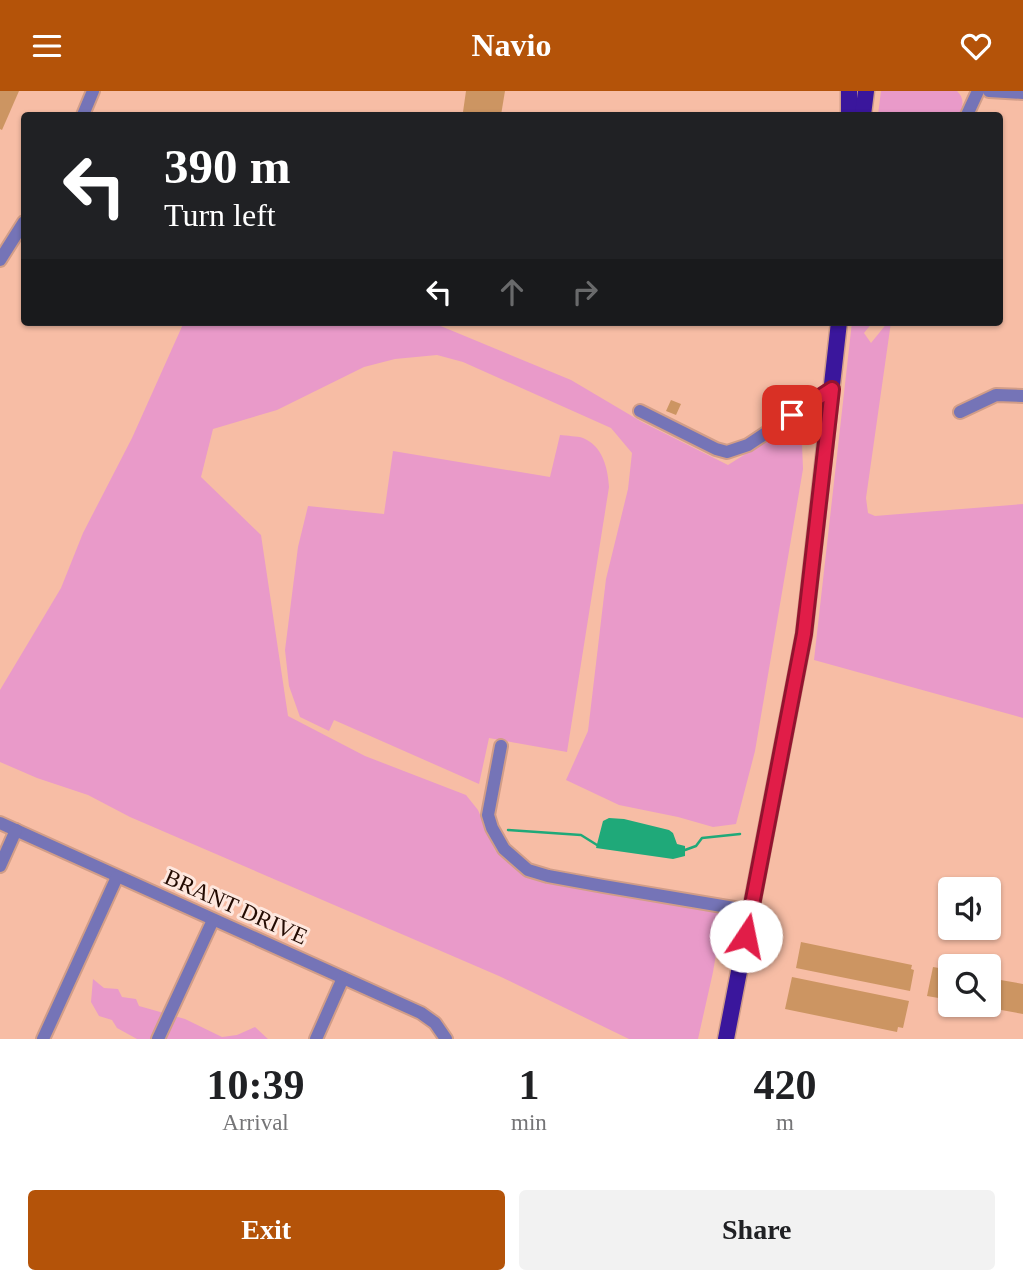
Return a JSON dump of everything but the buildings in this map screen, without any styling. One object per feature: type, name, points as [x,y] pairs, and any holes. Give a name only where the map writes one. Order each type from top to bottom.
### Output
[{"type":"main road","points":[[849,91],[849,112]]},
{"type":"main road","points":[[863,112],[866,91]]},
{"type":"main road","points":[[726,1039],[804,634],[839,326]]},
{"type":"street","points":[[84,112],[93,91]]},
{"type":"street","points":[[968,112],[978,91]]},
{"type":"street","points":[[989,91],[1023,93]]},
{"type":"street","points":[[0,260],[21,227]]},
{"type":"street","points":[[640,411],[727,452],[748,445],[832,389]]},
{"type":"street","points":[[960,412],[996,395],[1023,396]]},
{"type":"street","points":[[501,746],[488,815],[504,849],[528,870],[603,886],[752,911]]},
{"type":"street","name":"BRANT DRIVE","points":[[0,823],[421,1013],[435,1023],[446,1039]]},
{"type":"street","points":[[0,866],[16,831]]},
{"type":"street","points":[[43,1039],[117,877]]},
{"type":"street","points":[[158,1039],[213,920]]},
{"type":"street","points":[[316,1039],[343,978]]},
{"type":"shaded area","points":[[881,91],[957,91],[962,100],[960,112],[878,112]]},
{"type":"shaded area","points":[[182,326],[441,326],[571,380],[642,422],[728,465],[801,419],[803,469],[755,751],[736,824],[713,827],[619,805],[566,780],[588,731],[606,579],[628,489],[632,453],[611,428],[463,362],[437,355],[395,359],[364,367],[277,410],[213,429],[201,477],[261,535],[288,716],[365,756],[466,795],[478,810],[495,850],[530,874],[571,885],[723,913],[698,1039],[629,1039],[499,976],[130,817],[88,795],[0,762],[0,690],[61,588],[83,533],[132,438]]},
{"type":"shaded area","points":[[852,326],[870,326],[864,333],[871,343],[885,326],[890,326],[866,498],[868,513],[875,516],[1023,504],[1023,718],[814,660]]},
{"type":"shaded area","points":[[560,435],[583,438],[595,446],[606,466],[609,487],[567,752],[489,738],[479,784],[334,720],[329,731],[300,717],[289,686],[285,650],[298,547],[308,506],[384,514],[393,451],[550,477]]},
{"type":"shaded area","points":[[609,818],[669,830],[677,844],[685,846],[685,856],[673,859],[596,848],[603,821]]},
{"type":"shaded area","points":[[93,979],[104,988],[118,989],[122,997],[136,999],[139,1006],[185,1019],[222,1037],[237,1035],[255,1027],[268,1039],[137,1039],[117,1028],[112,1020],[99,1016],[91,1002]]},
{"type":"waterway","points":[[508,830],[581,835],[597,845]]},
{"type":"waterway","points":[[685,850],[696,846],[702,838],[740,834]]},
{"type":"route","points":[[746,936],[804,634],[832,389],[792,415]]}]
